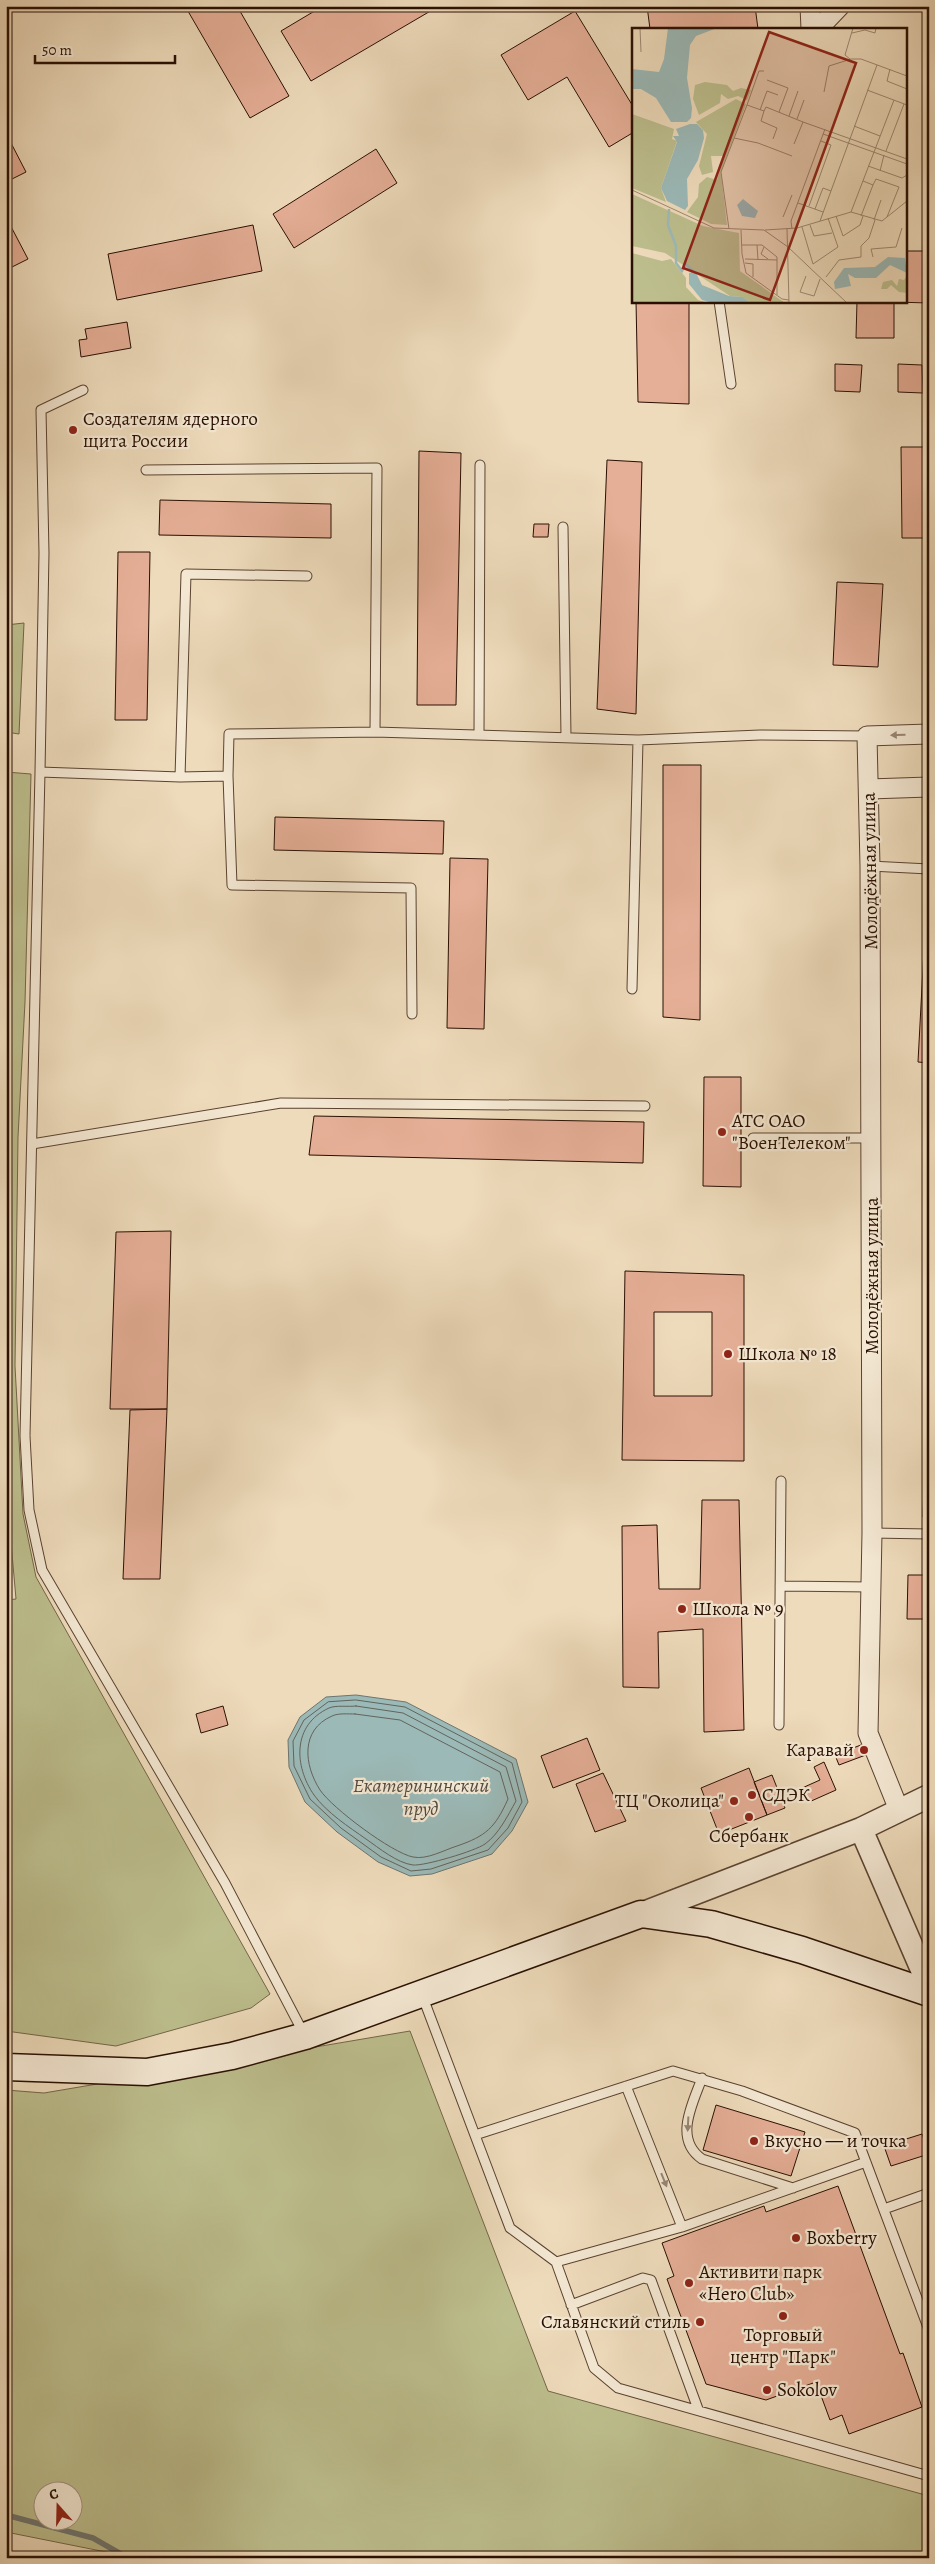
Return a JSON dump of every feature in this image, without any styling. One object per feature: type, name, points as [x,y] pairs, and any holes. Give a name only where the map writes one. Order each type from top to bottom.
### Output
[{"type":"main road","points":[[6,2067],[147,2072],[232,2056],[305,2036],[641,1914],[711,1924],[802,1950],[929,1993]]},
{"type":"street","points":[[810,6],[811,28]]},
{"type":"street","points":[[819,28],[840,6]]},
{"type":"street","points":[[867,736],[929,734]]},
{"type":"street","name":"Молодёжная улица","points":[[867,736],[872,1138],[872,1587],[868,1733],[899,1810]]},
{"type":"street","points":[[869,789],[929,787]]},
{"type":"street","points":[[641,1914],[861,1829],[929,1796]]},
{"type":"street","points":[[861,1829],[929,1986]]},
{"type":"lane","points":[[720,302],[730,384]]},
{"type":"lane","points":[[83,390],[41,410],[44,553],[25,1436],[29,1510],[42,1570],[225,1883],[305,2036]]},
{"type":"lane","points":[[479,735],[480,465]]},
{"type":"lane","points":[[146,470],[377,468],[375,732]]},
{"type":"lane","points":[[563,527],[566,738]]},
{"type":"lane","points":[[180,778],[186,574],[307,576]]},
{"type":"lane","points":[[412,1014],[411,888],[232,885],[228,776],[230,734],[375,732],[638,740],[760,735],[867,736]]},
{"type":"lane","points":[[632,989],[638,740]]},
{"type":"lane","points":[[40,772],[180,778],[228,776]]},
{"type":"lane","points":[[870,866],[929,869]]},
{"type":"lane","points":[[32,1144],[282,1103],[645,1106]]},
{"type":"lane","points":[[753,1138],[872,1138]]},
{"type":"lane","points":[[779,1725],[781,1481]]},
{"type":"lane","points":[[872,1533],[929,1534]]},
{"type":"lane","points":[[780,1586],[872,1587]]},
{"type":"lane","points":[[422,1995],[510,2228],[556,2262],[594,2368],[618,2388],[698,2409],[929,2476]]},
{"type":"lane","points":[[475,2135],[673,2071],[702,2078],[856,2133],[929,2330]]},
{"type":"lane","points":[[702,2078],[686,2122],[688,2140],[695,2154],[702,2159],[793,2188]]},
{"type":"lane","points":[[626,2086],[682,2227]]},
{"type":"lane","points":[[556,2262],[682,2227],[866,2162]]},
{"type":"lane","points":[[884,2209],[929,2193]]},
{"type":"lane","points":[[571,2305],[643,2278],[651,2280],[698,2409]]},
{"type":"green space","points":[[24,623],[19,734],[6,732],[6,625]]},
{"type":"green space","points":[[6,772],[31,774],[25,1002],[18,1137],[15,1366],[23,1514],[36,1577],[270,1994],[251,2008],[116,2046],[6,2031],[6,1600],[16,1599],[6,1486]]},
{"type":"green space","points":[[410,2031],[548,2391],[929,2496],[929,2558],[136,2558],[6,2532],[6,2090],[44,2093]]},
{"type":"water","name":"Екатерининский пруд","points":[[356,1695],[406,1702],[516,1759],[528,1802],[512,1831],[492,1854],[432,1874],[410,1876],[378,1862],[337,1832],[305,1802],[289,1767],[288,1740],[300,1717],[326,1697]]},
{"type":"building","points":[[185,6],[237,6],[289,96],[250,118]]},
{"type":"building","points":[[323,6],[439,6],[311,81],[281,31]]},
{"type":"building","points":[[647,6],[755,6],[758,28],[650,28]]},
{"type":"building","points":[[575,11],[632,105],[632,133],[609,147],[567,77],[528,100],[501,55]]},
{"type":"building","points":[[11,143],[26,172],[6,182],[6,146]]},
{"type":"building","points":[[376,149],[397,183],[294,248],[273,214]]},
{"type":"building","points":[[6,217],[28,259],[6,270]]},
{"type":"building","points":[[253,225],[262,271],[117,300],[108,254]]},
{"type":"building","points":[[908,251],[929,251],[929,303],[894,302],[908,302]]},
{"type":"building","points":[[636,302],[689,302],[689,404],[638,402]]},
{"type":"building","points":[[857,302],[894,302],[894,338],[856,338]]},
{"type":"building","points":[[127,322],[131,348],[81,357],[79,340],[87,339],[85,329]]},
{"type":"building","points":[[835,364],[862,365],[860,392],[835,391]]},
{"type":"building","points":[[898,364],[922,365],[923,393],[898,392]]},
{"type":"building","points":[[901,447],[929,447],[929,538],[902,538]]},
{"type":"building","points":[[419,451],[461,453],[456,705],[417,705]]},
{"type":"building","points":[[607,460],[642,462],[636,714],[597,709]]},
{"type":"building","points":[[160,500],[331,504],[331,538],[159,535]]},
{"type":"building","points":[[534,524],[549,524],[548,537],[533,537]]},
{"type":"building","points":[[118,552],[150,552],[147,720],[115,720]]},
{"type":"building","points":[[837,582],[883,584],[878,667],[833,665]]},
{"type":"building","points":[[663,765],[701,765],[700,1020],[663,1017]]},
{"type":"building","points":[[926,810],[929,810],[929,850],[925,850]]},
{"type":"building","points":[[275,817],[444,821],[443,854],[274,850]]},
{"type":"building","points":[[450,858],[488,859],[484,1029],[447,1028]]},
{"type":"building","points":[[927,892],[929,893],[929,1063],[918,1062]]},
{"type":"building","name":"АТС ОАО \"ВоенТелеком\"","points":[[704,1077],[741,1077],[741,1187],[703,1186]]},
{"type":"building","points":[[314,1116],[644,1122],[643,1163],[309,1155]]},
{"type":"building","points":[[929,1151],[929,1297],[927,1297]]},
{"type":"building","points":[[171,1231],[167,1409],[110,1409],[116,1232]]},
{"type":"building","name":"Школа № 18","points":[[625,1271],[744,1275],[744,1461],[622,1460]],"holes":[[[654,1312],[712,1312],[712,1396],[654,1396]]]},
{"type":"building","points":[[928,1336],[929,1517],[923,1517]]},
{"type":"building","points":[[167,1409],[160,1579],[123,1579],[130,1410]]},
{"type":"building","name":"Школа № 9","points":[[702,1500],[739,1500],[744,1730],[704,1732],[703,1629],[658,1632],[659,1688],[623,1687],[622,1526],[657,1525],[659,1589],[700,1589]]},
{"type":"building","points":[[908,1575],[929,1575],[929,1619],[907,1619]]},
{"type":"building","points":[[223,1706],[228,1725],[201,1733],[196,1714]]},
{"type":"building","points":[[587,1738],[600,1770],[553,1788],[541,1756]]},
{"type":"building","points":[[866,1743],[871,1753],[839,1765],[835,1755]]},
{"type":"building","points":[[824,1762],[836,1790],[809,1802],[802,1788],[820,1780],[814,1767]]},
{"type":"building","name":"ТЦ \"Околица\"","points":[[749,1768],[767,1815],[719,1834],[701,1788]]},
{"type":"building","points":[[603,1773],[626,1821],[595,1832],[576,1784]]},
{"type":"building","points":[[772,1775],[785,1808],[767,1815],[754,1782]]},
{"type":"building","name":"Вкусно — и точка","points":[[716,2105],[805,2132],[791,2176],[703,2150]]},
{"type":"building","points":[[922,2134],[929,2154],[891,2166],[884,2146]]},
{"type":"building","name":"Торговый центр \"Парк\"","points":[[838,2186],[900,2354],[903,2353],[922,2407],[849,2434],[842,2415],[830,2420],[816,2382],[766,2400],[706,2384],[667,2279],[674,2276],[662,2243],[764,2206],[766,2212]]},
{"type":"waterway","points":[[6,2515],[93,2538],[121,2554],[121,2558]]},
{"type":"place","name":"Создателям ядерного щита России","points":[[73,430]]},
{"type":"place","name":"АТС ОАО \"ВоенТелеком\"","points":[[722,1132]]},
{"type":"place","name":"Школа № 18","points":[[728,1354]]},
{"type":"place","name":"Школа № 9","points":[[682,1609]]},
{"type":"place","name":"Каравай","points":[[864,1750]]},
{"type":"place","name":"СДЭК","points":[[752,1795]]},
{"type":"place","name":"ТЦ \"Околица\"","points":[[734,1801]]},
{"type":"place","name":"Сбербанк","points":[[749,1817]]},
{"type":"place","name":"Вкусно — и точка","points":[[754,2141]]},
{"type":"place","name":"Boxberry","points":[[796,2238]]},
{"type":"place","name":"Активити парк «Hero Club»","points":[[689,2283]]},
{"type":"place","name":"Торговый центр \"Парк\"","points":[[783,2316]]},
{"type":"place","name":"Славянский стиль","points":[[700,2322]]},
{"type":"place","name":"Sokolov","points":[[767,2390]]}]
